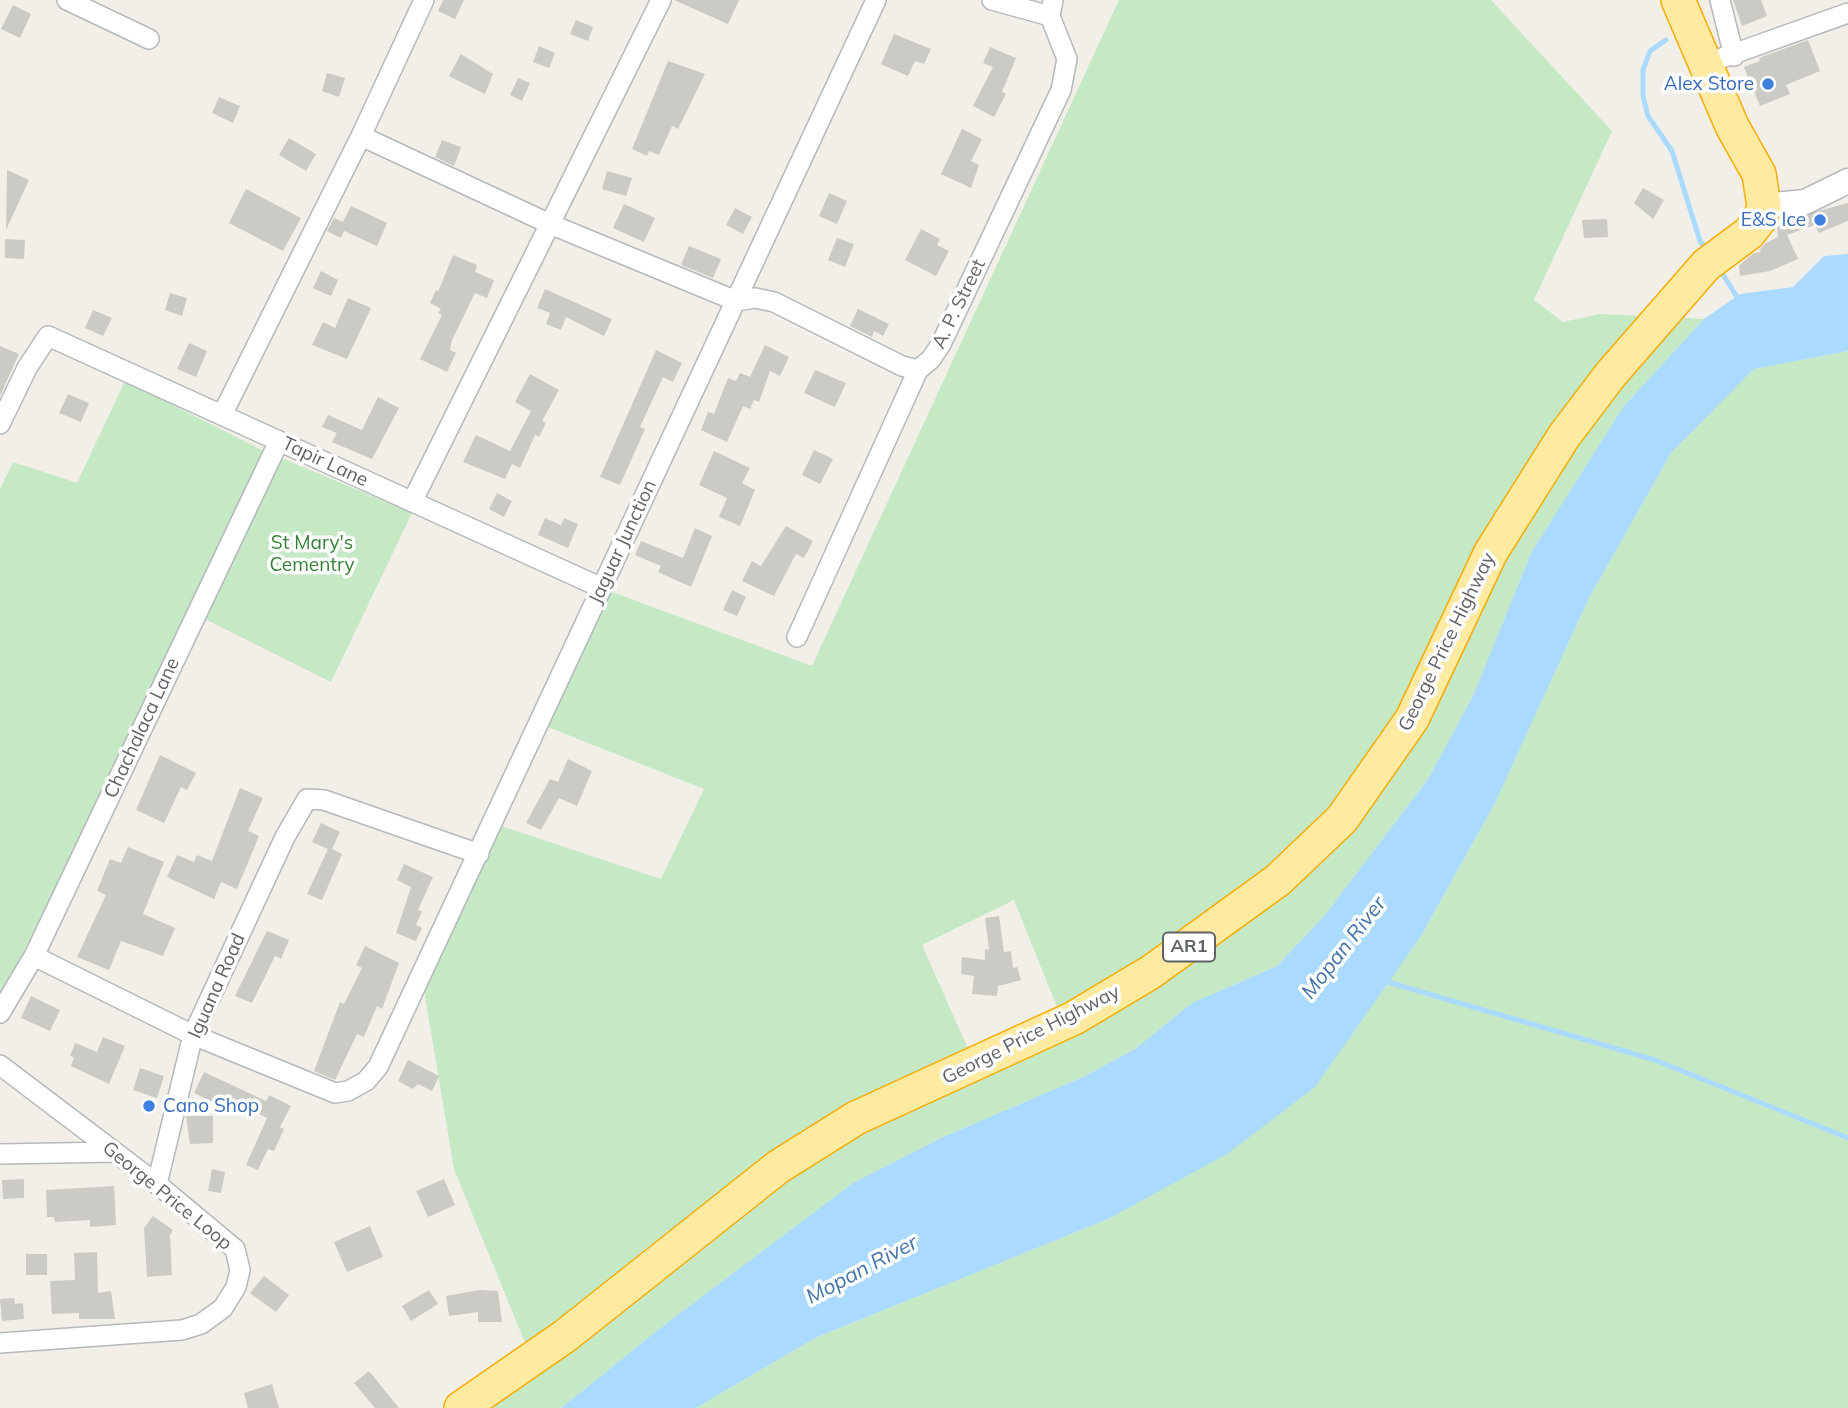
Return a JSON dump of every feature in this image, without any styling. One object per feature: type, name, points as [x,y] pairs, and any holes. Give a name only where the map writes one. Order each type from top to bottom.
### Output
[{"type":"highway","points":[[1678,0],[1720,60],[1732,126],[1759,174],[1764,206]]},
{"type":"highway","name":"George Price Highway","points":[[461,1408],[565,1336],[788,1160],[856,1118],[1074,1018],[1116,993],[1192,945],[1278,880],[1320,842],[1364,791],[1412,719],[1490,552],[1564,436],[1611,374],[1713,260],[1749,233],[1764,206]]},
{"type":"street","points":[[67,0],[149,39]]},
{"type":"street","points":[[222,415],[361,136],[424,0]]},
{"type":"street","points":[[412,502],[661,0]]},
{"type":"street","name":"Jaguar Junction","points":[[193,1035],[335,1093],[348,1091],[366,1081],[388,1049],[536,724],[876,0]]},
{"type":"street","points":[[992,0],[1052,8]]},
{"type":"street","points":[[1720,0],[1720,60],[1848,13]]},
{"type":"street","name":"A. P. Street","points":[[797,637],[918,370],[931,359],[941,344],[1061,90],[1067,59],[1052,8]]},
{"type":"street","points":[[361,136],[550,224],[736,301],[755,298],[774,302],[902,366],[918,370]]},
{"type":"street","points":[[1764,206],[1804,202],[1848,181]]},
{"type":"street","name":"Tapir Lane","points":[[0,424],[27,368],[48,336],[602,588]]},
{"type":"street","name":"Chachalaca Lane","points":[[0,1013],[34,956],[279,441]]},
{"type":"street","name":"Iguana Road","points":[[157,1184],[193,1035],[285,837],[307,799],[324,800],[479,853]]},
{"type":"street","points":[[34,956],[193,1035]]},
{"type":"street","name":"George Price Loop","points":[[0,1065],[157,1184],[235,1249],[240,1270],[236,1287],[223,1308],[201,1324],[182,1330],[0,1343]]},
{"type":"street","points":[[0,1154],[114,1152]]},
{"type":"green space","points":[[1119,0],[1491,0],[1612,131],[1534,300],[1563,322],[1600,314],[1704,319],[1623,407],[1531,553],[1473,696],[1428,779],[1325,915],[1277,966],[1192,1003],[1135,1049],[1083,1077],[941,1138],[853,1183],[663,1326],[561,1408],[444,1408],[528,1350],[454,1169],[424,990],[495,824],[661,879],[704,789],[543,725],[604,589],[812,666]],"holes":[[[1014,900],[1060,1014],[969,1051],[922,945]]]},
{"type":"green space","points":[[1848,351],[1848,1408],[696,1408],[815,1338],[1108,1219],[1421,936],[1495,803],[1589,598],[1671,453],[1754,369]]},
{"type":"green space","points":[[125,381],[272,455],[0,998],[0,489],[13,462],[77,483]]},
{"type":"green space","name":"St Mary's Cementry","points":[[277,456],[412,513],[331,682],[201,617]]},
{"type":"water","name":"Mopan River","points":[[1848,254],[1848,351],[1754,369],[1671,453],[1589,598],[1495,803],[1421,936],[1315,1087],[1227,1154],[1108,1219],[815,1338],[696,1408],[561,1408],[663,1326],[853,1183],[941,1138],[1083,1077],[1135,1049],[1192,1003],[1277,966],[1325,915],[1428,779],[1473,696],[1531,553],[1623,407],[1704,319],[1740,294],[1793,287],[1824,256]]},
{"type":"building","points":[[443,0],[464,0],[455,19],[438,11]]},
{"type":"building","points":[[674,0],[739,0],[728,24]]},
{"type":"building","points":[[1733,0],[1761,0],[1767,16],[1742,26]]},
{"type":"building","points":[[13,5],[31,14],[20,38],[1,29]]},
{"type":"building","points":[[576,20],[593,27],[588,41],[570,34]]},
{"type":"building","points":[[894,34],[931,49],[924,64],[915,61],[908,76],[881,64]]},
{"type":"building","points":[[1808,40],[1820,71],[1786,85],[1790,94],[1760,106],[1744,67],[1760,61],[1759,58]]},
{"type":"building","points":[[539,46],[555,53],[549,68],[533,62]]},
{"type":"building","points":[[990,47],[1016,58],[1002,92],[1006,94],[994,117],[973,106],[993,67],[983,63]]},
{"type":"building","points":[[461,54],[493,74],[485,94],[449,76]]},
{"type":"building","points":[[668,61],[705,74],[678,129],[672,126],[659,155],[649,151],[647,156],[632,149]]},
{"type":"building","points":[[327,73],[345,78],[339,97],[322,91]]},
{"type":"building","points":[[518,78],[530,83],[522,101],[510,95]]},
{"type":"building","points":[[219,97],[240,106],[233,123],[212,113]]},
{"type":"building","points":[[962,129],[982,139],[971,161],[979,165],[971,188],[941,174]]},
{"type":"building","points":[[289,138],[316,154],[306,171],[279,155]]},
{"type":"building","points":[[442,140],[461,147],[454,166],[435,157]]},
{"type":"building","points":[[7,170],[29,180],[6,230]]},
{"type":"building","points":[[607,171],[632,178],[626,196],[602,189]]},
{"type":"building","points":[[1643,188],[1664,200],[1653,219],[1634,203]]},
{"type":"building","points":[[246,189],[301,218],[283,251],[229,223]]},
{"type":"building","points":[[829,193],[847,201],[837,224],[819,216]]},
{"type":"building","points":[[1848,203],[1848,221],[1819,233],[1815,225],[1787,235],[1798,259],[1770,271],[1740,276],[1739,265],[1754,253],[1761,252],[1760,249],[1766,243],[1778,237],[1777,227],[1792,218]]},
{"type":"building","points":[[624,204],[655,218],[644,242],[613,228]]},
{"type":"building","points":[[351,206],[387,223],[377,246],[344,231],[341,238],[327,231],[334,218],[343,222]]},
{"type":"building","points":[[735,208],[752,217],[743,234],[726,225]]},
{"type":"building","points":[[1607,219],[1608,237],[1584,238],[1582,220]]},
{"type":"building","points":[[921,229],[940,239],[937,245],[949,251],[936,276],[905,260]]},
{"type":"building","points":[[837,238],[854,244],[845,267],[828,260]]},
{"type":"building","points":[[5,239],[25,240],[24,259],[5,258]]},
{"type":"building","points":[[689,246],[721,259],[713,278],[681,265]]},
{"type":"building","points":[[453,255],[477,265],[475,272],[494,280],[487,298],[475,293],[452,340],[450,350],[456,353],[447,372],[420,359],[442,315],[438,313],[441,309],[430,303],[436,290],[438,292]]},
{"type":"building","points":[[321,271],[338,280],[331,296],[313,288]]},
{"type":"building","points":[[545,289],[612,319],[604,336],[566,317],[561,330],[546,324],[550,313],[537,308]]},
{"type":"building","points":[[170,293],[187,298],[182,316],[165,310]]},
{"type":"building","points":[[348,298],[371,308],[347,359],[312,345],[323,322],[335,328]]},
{"type":"building","points":[[858,309],[889,324],[883,336],[874,331],[872,337],[850,326]]},
{"type":"building","points":[[93,310],[112,318],[103,336],[85,328]]},
{"type":"building","points":[[189,343],[207,351],[196,377],[177,369]]},
{"type":"building","points":[[765,345],[789,357],[780,376],[770,371],[759,402],[754,400],[750,409],[743,406],[727,442],[701,430],[708,412],[714,414],[728,378],[736,381],[740,373],[750,377]]},
{"type":"building","points":[[0,346],[19,354],[0,396]]},
{"type":"building","points":[[656,350],[682,363],[673,382],[663,377],[640,427],[645,429],[620,485],[600,477]]},
{"type":"building","points":[[815,370],[846,383],[835,407],[804,393]]},
{"type":"building","points":[[530,374],[559,390],[542,421],[546,423],[539,437],[535,435],[520,468],[512,464],[505,479],[463,462],[476,435],[510,451],[531,411],[515,402]]},
{"type":"building","points":[[68,394],[89,403],[81,422],[59,413]]},
{"type":"building","points":[[378,397],[399,408],[372,459],[332,442],[337,433],[322,427],[328,415],[362,430]]},
{"type":"building","points":[[814,450],[833,459],[820,484],[802,475]]},
{"type":"building","points":[[714,451],[750,468],[742,483],[755,490],[740,526],[719,517],[727,498],[699,485]]},
{"type":"building","points":[[497,493],[512,501],[504,517],[489,509]]},
{"type":"building","points":[[545,518],[561,525],[564,518],[578,524],[568,548],[538,535]]},
{"type":"building","points":[[786,526],[813,541],[804,558],[796,554],[774,596],[742,581],[752,561],[761,566]]},
{"type":"building","points":[[695,528],[712,536],[691,587],[658,572],[661,566],[635,555],[641,541],[683,558]]},
{"type":"building","points":[[732,590],[746,597],[737,616],[723,610]]},
{"type":"building","points":[[160,755],[196,773],[187,790],[181,787],[164,823],[136,810]]},
{"type":"building","points":[[568,759],[592,771],[577,806],[559,798],[541,830],[526,823],[550,779],[558,782]]},
{"type":"building","points":[[240,788],[263,798],[248,831],[259,836],[237,889],[221,882],[214,899],[167,877],[177,855],[194,862],[197,855],[212,861]]},
{"type":"building","points":[[321,823],[340,832],[332,849],[342,854],[322,900],[307,894],[328,849],[312,842]]},
{"type":"building","points":[[128,847],[164,862],[143,914],[175,928],[163,956],[121,941],[109,970],[77,957],[106,895],[97,891],[110,859],[121,863]]},
{"type":"building","points":[[404,864],[433,877],[418,910],[422,911],[416,925],[422,928],[416,941],[396,933],[411,887],[397,880]]},
{"type":"building","points":[[999,916],[1004,952],[1011,951],[1013,968],[1017,967],[1021,980],[998,986],[997,996],[972,994],[974,976],[961,974],[962,957],[985,960],[985,949],[989,950],[985,918]]},
{"type":"building","points":[[267,931],[289,940],[281,959],[275,956],[252,1003],[235,996]]},
{"type":"building","points":[[365,946],[399,963],[382,1009],[377,1006],[364,1037],[357,1034],[335,1080],[314,1071],[340,1002],[344,1004],[362,968],[356,965]]},
{"type":"building","points":[[31,996],[60,1010],[50,1031],[21,1018]]},
{"type":"building","points":[[103,1037],[125,1046],[109,1084],[71,1066],[74,1057],[70,1056],[75,1043],[97,1052]]},
{"type":"building","points":[[408,1060],[439,1076],[432,1091],[418,1084],[413,1089],[398,1081]]},
{"type":"building","points":[[140,1068],[164,1076],[157,1098],[133,1090]]},
{"type":"building","points":[[204,1072],[266,1101],[269,1095],[291,1106],[280,1127],[284,1129],[274,1151],[268,1149],[258,1170],[246,1165],[267,1118],[238,1103],[233,1112],[194,1093]]},
{"type":"building","points":[[186,1116],[213,1116],[213,1143],[190,1144]]},
{"type":"building","points":[[212,1169],[225,1172],[221,1193],[208,1191]]},
{"type":"building","points":[[24,1179],[24,1198],[3,1199],[2,1180]]},
{"type":"building","points":[[444,1179],[455,1205],[428,1217],[416,1191]]},
{"type":"building","points":[[114,1186],[116,1225],[90,1227],[90,1220],[55,1222],[54,1217],[47,1217],[46,1190]]},
{"type":"building","points":[[153,1216],[173,1230],[170,1235],[172,1275],[147,1277],[144,1228]]},
{"type":"building","points":[[370,1226],[383,1257],[347,1272],[334,1242]]},
{"type":"building","points":[[97,1252],[98,1293],[111,1291],[115,1319],[79,1319],[79,1313],[52,1314],[50,1281],[75,1280],[74,1253]]},
{"type":"building","points":[[26,1254],[47,1254],[47,1275],[26,1275]]},
{"type":"building","points":[[264,1276],[289,1295],[276,1312],[250,1293]]},
{"type":"building","points":[[429,1290],[438,1304],[411,1321],[402,1306]]},
{"type":"building","points":[[480,1290],[498,1291],[502,1322],[478,1322],[478,1312],[449,1316],[446,1296]]},
{"type":"building","points":[[14,1298],[15,1304],[23,1303],[24,1319],[2,1321],[0,1299]]},
{"type":"building","points":[[369,1371],[399,1408],[375,1408],[354,1383]]},
{"type":"building","points":[[272,1384],[279,1408],[248,1408],[244,1393]]},
{"type":"waterway","points":[[1666,40],[1650,51],[1643,70],[1643,96],[1648,116],[1672,151],[1700,241],[1707,250]]},
{"type":"waterway","points":[[1720,270],[1739,300]]},
{"type":"waterway","points":[[1384,981],[1655,1060],[1848,1138]]},
{"type":"place","name":"Alex Store","points":[[1768,84]]},
{"type":"place","name":"E&S Ice","points":[[1820,220]]},
{"type":"place","name":"Cano Shop","points":[[149,1106]]}]
